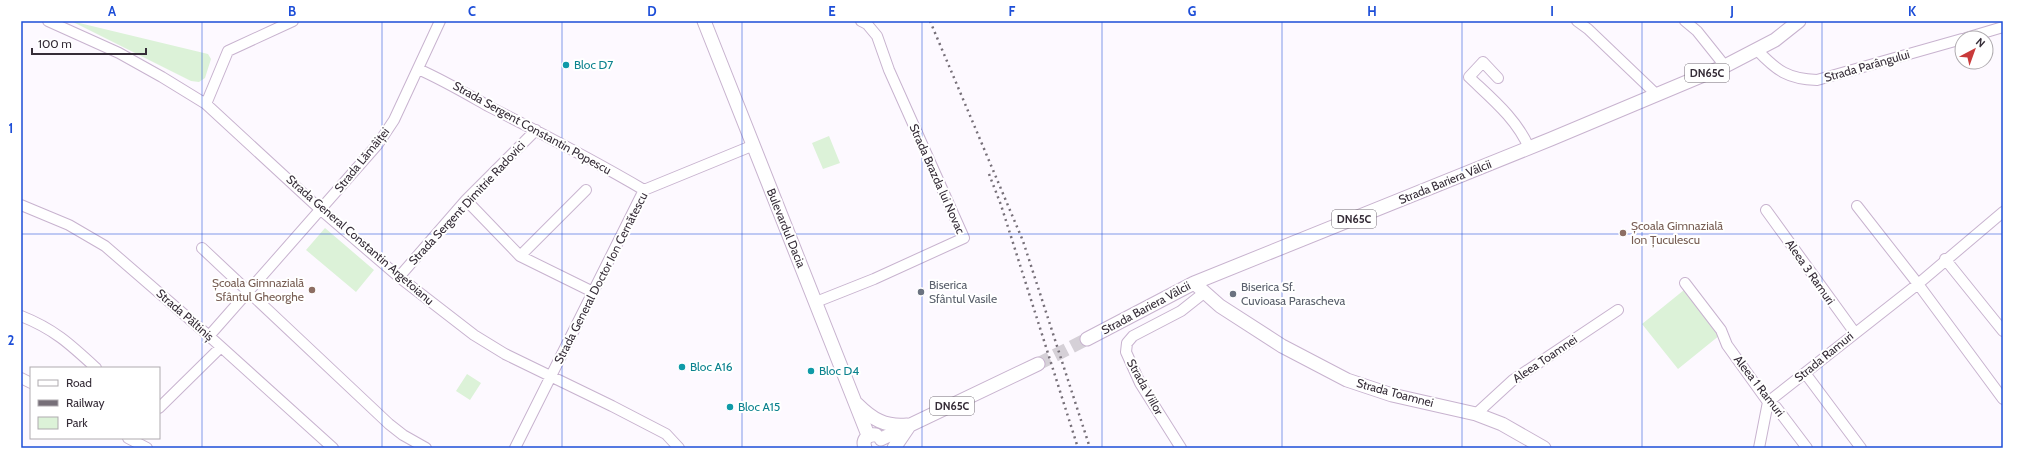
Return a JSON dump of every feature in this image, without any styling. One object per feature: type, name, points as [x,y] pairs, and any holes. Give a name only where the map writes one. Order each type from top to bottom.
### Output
[{"type":"main road","name":"Bulevardul Dacia","points":[[704,21],[856,403],[865,445]]},
{"type":"main road","name":"Strada Bariera Vâlcii","points":[[1087,339],[1194,283],[1529,148],[1725,66],[1775,40],[1799,21]]},
{"type":"main road","name":"Strada Toamnei","points":[[1194,283],[1220,306],[1282,346],[1347,380],[1392,395],[1476,414],[1502,424],[1538,447]]},
{"type":"main road","name":"DN65C","points":[[881,444],[910,424],[1038,364]]},
{"type":"main road","name":"DN65C","points":[[856,403],[866,413],[884,424],[896,426],[910,424]]},
{"type":"main road","points":[[894,448],[910,424]]},
{"type":"main road","points":[[865,445],[875,434],[881,444]]},
{"type":"street","name":"Strada General Constantin Argetoianu","points":[[48,21],[119,53],[206,104],[321,210],[399,277],[474,335],[505,354],[666,434],[679,448]]},
{"type":"street","points":[[206,104],[228,51],[293,21]]},
{"type":"street","name":"Strada Lămâiței","points":[[209,336],[378,144],[394,120],[440,21]]},
{"type":"street","name":"Strada Brazda lui Novac","points":[[816,302],[874,279],[964,238],[889,70],[877,36],[867,24],[861,21]]},
{"type":"street","points":[[1577,21],[1588,29],[1656,94]]},
{"type":"street","points":[[1685,21],[1697,31],[1725,66]]},
{"type":"street","points":[[1993,30],[2003,27]]},
{"type":"street","name":"Strada Parângului","points":[[1757,50],[1775,68],[1788,76],[1817,80],[1954,41]]},
{"type":"street","points":[[1498,78],[1483,62],[1469,77],[1507,114],[1524,136],[1529,148]]},
{"type":"street","name":"Strada Sergent Constantin Popescu","points":[[418,69],[448,82],[472,97],[569,147],[644,190]]},
{"type":"street","name":"Strada Sergent Dimitrie Radovici","points":[[399,277],[466,200],[536,130]]},
{"type":"street","name":"Strada General Doctor Ion Cernătescu","points":[[516,448],[644,190],[754,145]]},
{"type":"street","points":[[520,256],[586,190]]},
{"type":"street","points":[[466,200],[520,256],[593,292]]},
{"type":"street","name":"Strada Păltiniș","points":[[21,205],[46,214],[98,241],[209,336],[333,448]]},
{"type":"street","points":[[1857,206],[1918,284],[2003,399]]},
{"type":"street","name":"Aleea 3 Ramuri","points":[[1766,210],[1855,333]]},
{"type":"street","name":"Strada Ramuri","points":[[1768,402],[1918,284],[2003,212]]},
{"type":"street","points":[[202,248],[247,293],[389,424],[403,435],[426,448]]},
{"type":"street","points":[[1946,259],[2003,331]]},
{"type":"street","name":"Aleea 1 Ramuri","points":[[1686,283],[1721,330],[1727,345],[1768,402],[1776,407],[1807,448]]},
{"type":"street","name":"Strada Viilor","points":[[1181,448],[1140,383],[1126,352],[1127,343],[1133,336],[1181,311],[1205,292]]},
{"type":"street","name":"Aleea Toamnei","points":[[1476,414],[1513,380],[1618,310]]},
{"type":"street","points":[[21,316],[43,325],[58,334],[95,367]]},
{"type":"street","points":[[160,407],[221,347]]},
{"type":"street","points":[[1805,373],[1861,448]]},
{"type":"street","points":[[21,378],[30,383]]},
{"type":"street","points":[[1759,448],[1768,402]]},
{"type":"street","points":[[131,439],[147,448]]},
{"type":"green space","points":[[71,21],[208,54],[211,59],[205,78],[199,82],[191,81]]},
{"type":"green space","points":[[829,136],[840,163],[823,169],[812,143]]},
{"type":"green space","points":[[325,228],[374,270],[356,292],[306,250]]},
{"type":"green space","points":[[1684,290],[1720,335],[1678,369],[1642,324]]},
{"type":"green space","points":[[467,374],[481,383],[470,400],[456,391]]},
{"type":"tunnel","points":[[1038,364],[1087,339]]},
{"type":"railway","points":[[930,21],[1023,241],[1090,448]]},
{"type":"railway","points":[[989,174],[1001,205],[1078,448]]},
{"type":"place","name":"Bloc D7","points":[[566,65]]},
{"type":"place","name":"Școala Gimnazială Ion Țuculescu","points":[[1623,233]]},
{"type":"place","name":"Școala Gimnazială Sfântul Gheorghe","points":[[312,290]]},
{"type":"place","name":"Biserica Sfântul Vasile","points":[[921,292]]},
{"type":"place","name":"Biserica Sf. Cuvioasa Parascheva","points":[[1233,294]]},
{"type":"place","name":"Bloc A16","points":[[682,367]]},
{"type":"place","name":"Bloc D4","points":[[811,371]]},
{"type":"place","name":"Bloc A15","points":[[730,407]]}]
